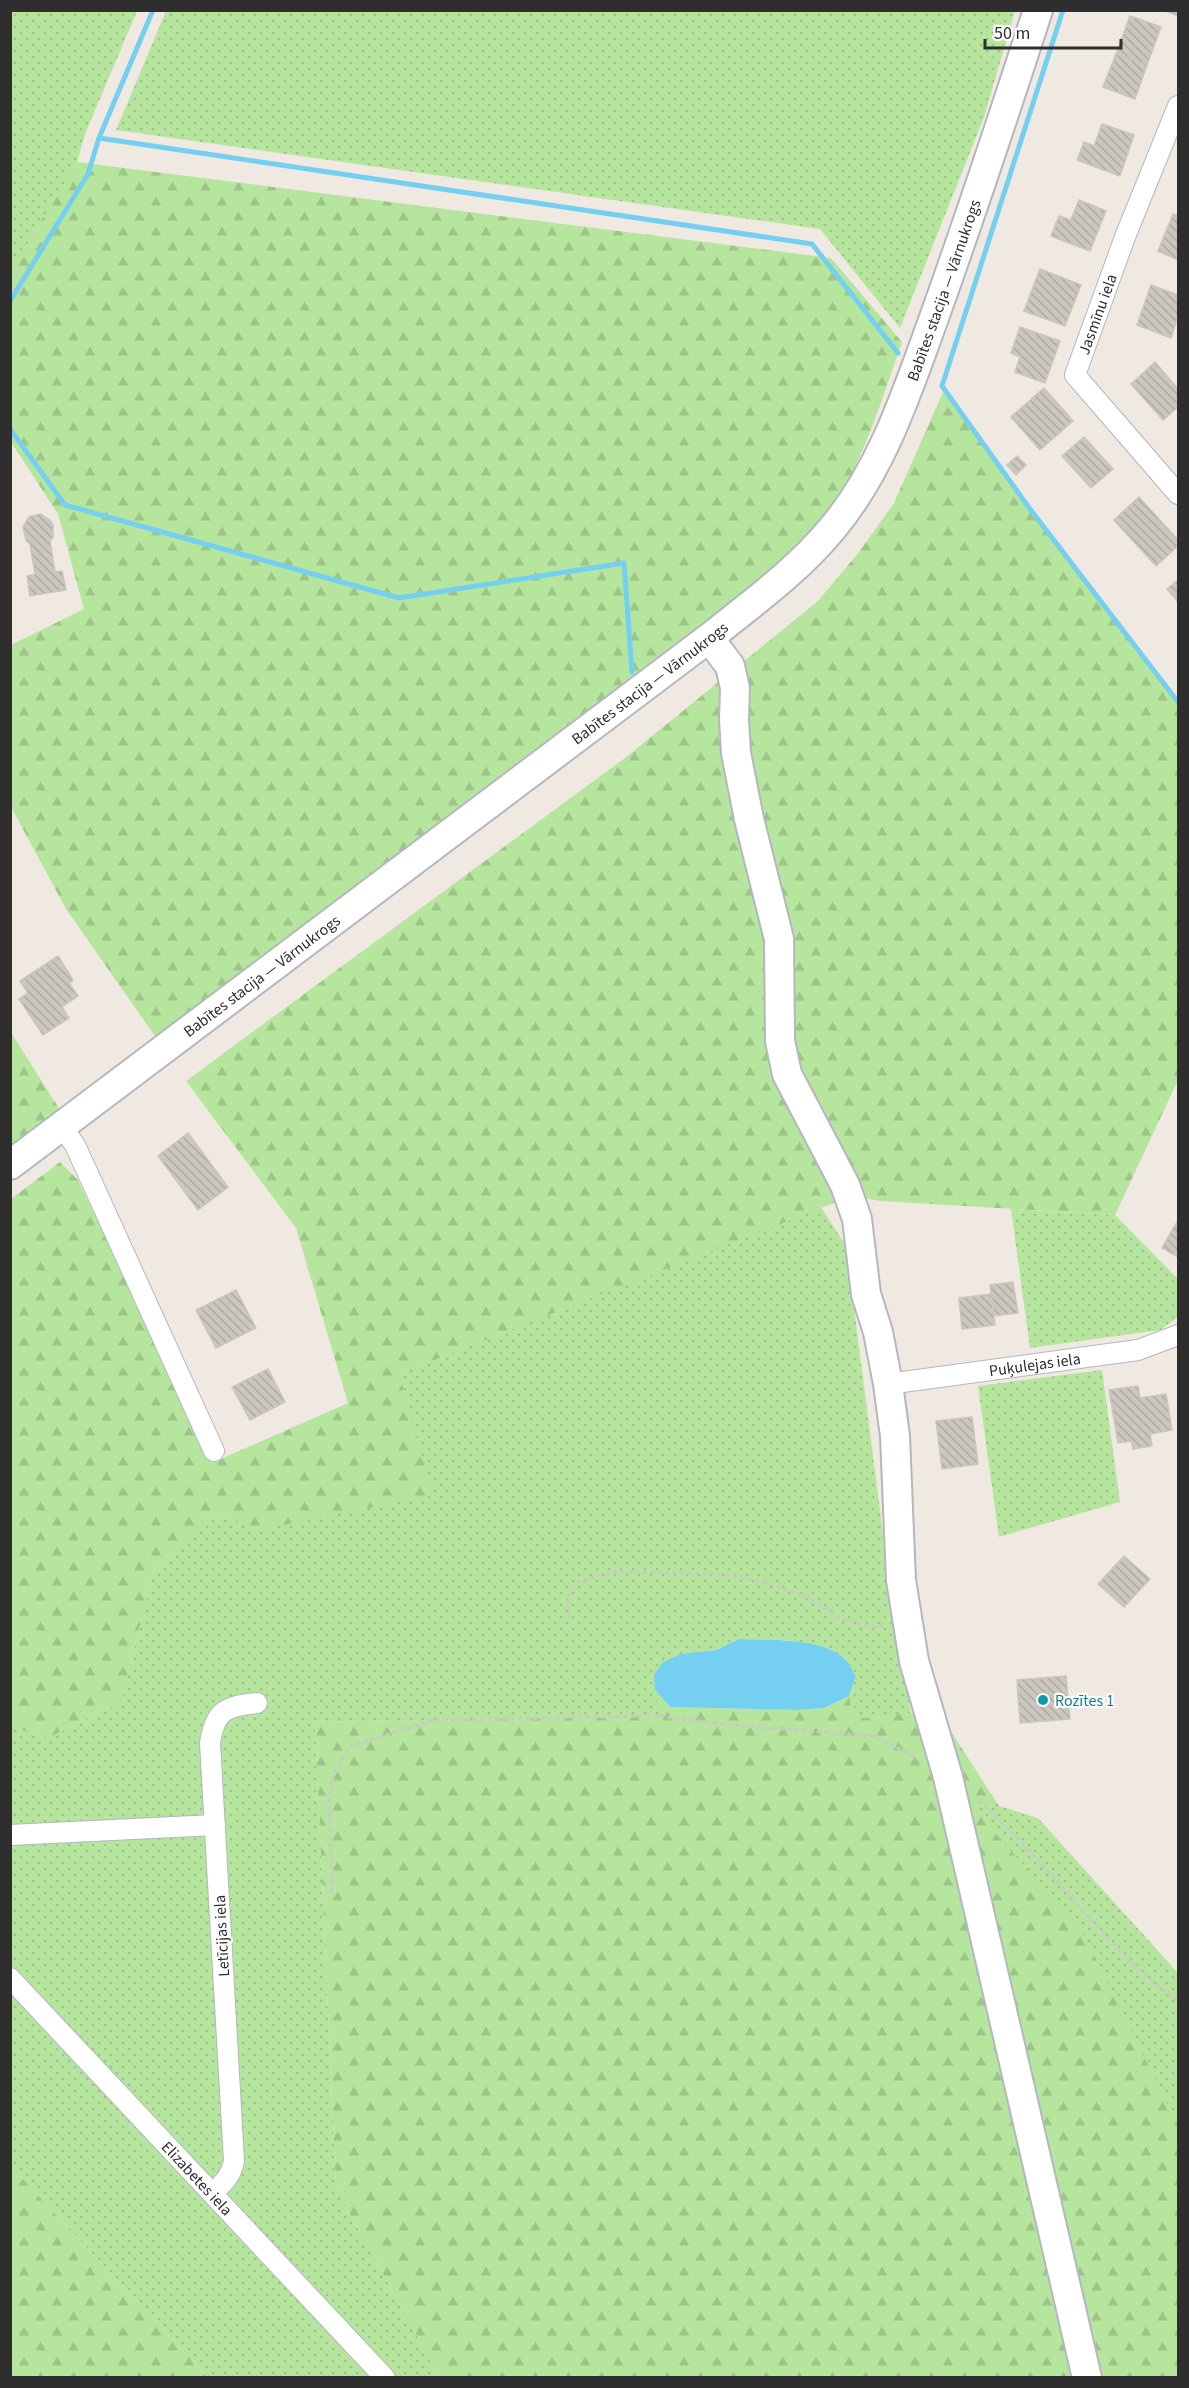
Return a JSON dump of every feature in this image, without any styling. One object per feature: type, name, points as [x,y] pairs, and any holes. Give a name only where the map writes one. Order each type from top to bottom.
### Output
[{"type":"street","name":"Babītes stacija — Vārnukrogs","points":[[10,1165],[709,638],[789,573],[832,530],[863,486],[906,395],[974,207],[1038,10]]},
{"type":"street","name":"Jasmīnu iela","points":[[1179,106],[1125,237],[1075,375],[1179,494]]},
{"type":"street","points":[[709,638],[730,666],[735,688],[736,753],[749,819],[779,939],[780,1041],[787,1074],[845,1185],[857,1219],[867,1294],[878,1332],[895,1436],[901,1580],[914,1661],[948,1777],[1087,2378]]},
{"type":"street","points":[[62,1127],[75,1145],[214,1452]]},
{"type":"street","name":"Puķulejas iela","points":[[888,1384],[1138,1350],[1179,1335]]},
{"type":"street","name":"Letīcijas iela","points":[[212,2193],[225,2182],[231,2173],[234,2161],[210,1743],[213,1725],[221,1712],[236,1705],[257,1703]]},
{"type":"street","points":[[10,1835],[214,1825]]},
{"type":"street","name":"Elizabetes iela","points":[[10,1978],[385,2378]]},
{"type":"path","points":[[569,1618],[568,1598],[579,1581],[616,1572],[720,1574],[765,1582],[808,1598],[841,1619],[874,1627],[907,1621]]},
{"type":"path","points":[[332,1892],[330,1795],[335,1770],[351,1746],[433,1720],[660,1716],[730,1725],[872,1736],[920,1758]]},
{"type":"path","points":[[948,1777],[996,1817],[1134,1965],[1179,2001]]},
{"type":"green space","points":[[11,10],[137,11],[85,134],[77,162],[11,272]]},
{"type":"green space","points":[[166,10],[1015,11],[984,117],[900,328],[820,229],[116,130]]},
{"type":"green space","points":[[77,162],[831,258],[902,342],[872,427],[850,477],[827,512],[782,565],[157,1039],[66,909],[11,807],[11,645],[84,609],[58,514],[11,442],[10,272]]},
{"type":"green space","points":[[943,392],[1178,701],[1178,1080],[1115,1215],[881,1201],[851,1196],[399,1374],[433,1495],[253,1531],[228,1515],[206,1516],[153,1572],[121,1702],[48,1738],[11,1727],[11,1199],[60,1162],[78,1180],[212,1463],[348,1403],[296,1228],[186,1081],[625,758],[818,601],[859,552],[894,503]]},
{"type":"green space","points":[[10,1031],[65,1118],[10,1158]]},
{"type":"green space","points":[[821,1207],[846,1246],[893,1611],[911,1713],[852,1719],[849,1696],[856,1676],[845,1658],[831,1649],[787,1640],[739,1639],[715,1650],[681,1654],[654,1676],[660,1716],[315,1723],[336,2189],[440,2377],[207,2377],[11,2166],[11,1727],[48,1738],[121,1702],[153,1572],[206,1516],[228,1515],[254,1531],[399,1374]]},
{"type":"green space","points":[[1011,1209],[1115,1215],[1178,1279],[1178,1317],[1160,1330],[1030,1348]]},
{"type":"green space","points":[[1102,1370],[1120,1502],[999,1537],[978,1386]]},
{"type":"green space","points":[[655,1690],[670,1707],[798,1710],[824,1708],[849,1696],[853,1719],[911,1713],[941,1716],[999,1806],[970,1805],[1080,1928],[1178,2125],[1178,2377],[440,2377],[336,2189],[315,1723],[659,1716]]},
{"type":"green space","points":[[969,1805],[999,1806],[1038,1818],[1178,1973],[1178,2125]]},
{"type":"green space","points":[[11,2166],[207,2377],[11,2377]]},
{"type":"water","points":[[739,1639],[793,1641],[821,1646],[833,1651],[845,1659],[856,1676],[849,1696],[824,1708],[798,1710],[670,1707],[655,1690],[654,1675],[662,1663],[681,1654],[716,1650]]},
{"type":"building","points":[[1163,10],[1178,10],[1178,16]]},
{"type":"building","points":[[1130,16],[1161,27],[1147,65],[1116,54]]},
{"type":"building","points":[[1116,54],[1147,65],[1135,99],[1103,87]]},
{"type":"building","points":[[1102,124],[1134,135],[1120,176],[1077,160],[1084,142],[1094,146]]},
{"type":"building","points":[[1079,200],[1106,211],[1090,251],[1051,236],[1059,216],[1071,220]]},
{"type":"building","points":[[1173,214],[1178,216],[1178,260],[1158,251]]},
{"type":"building","points":[[1040,269],[1081,285],[1065,326],[1024,311]]},
{"type":"building","points":[[1151,285],[1178,295],[1178,316],[1171,338],[1137,325]]},
{"type":"building","points":[[1020,327],[1060,341],[1045,383],[1015,372],[1020,357],[1011,353]]},
{"type":"building","points":[[1155,362],[1178,389],[1178,407],[1163,420],[1131,384]]},
{"type":"building","points":[[1044,388],[1073,421],[1040,450],[1011,417]]},
{"type":"building","points":[[1084,437],[1113,469],[1091,488],[1062,456]]},
{"type":"building","points":[[1017,456],[1026,465],[1016,475],[1007,465]]},
{"type":"building","points":[[1139,497],[1178,540],[1178,546],[1156,566],[1114,520]]},
{"type":"building","points":[[40,514],[50,520],[53,525],[53,537],[50,541],[55,572],[62,571],[66,590],[30,596],[27,576],[35,574],[30,544],[26,540],[23,527],[29,517]]},
{"type":"building","points":[[1178,580],[1178,602],[1167,589]]},
{"type":"building","points":[[58,956],[73,980],[69,983],[78,996],[62,1007],[69,1018],[43,1035],[19,999],[28,993],[20,981]]},
{"type":"building","points":[[188,1133],[228,1187],[198,1210],[158,1156]]},
{"type":"building","points":[[1178,1220],[1178,1257],[1162,1248]]},
{"type":"building","points":[[1013,1282],[1018,1313],[994,1316],[990,1285]]},
{"type":"building","points":[[236,1290],[256,1328],[216,1348],[196,1310]]},
{"type":"building","points":[[991,1294],[995,1325],[962,1329],[959,1298]]},
{"type":"building","points":[[268,1369],[285,1402],[250,1420],[232,1387]]},
{"type":"building","points":[[1138,1386],[1140,1398],[1166,1394],[1172,1430],[1150,1434],[1152,1446],[1133,1449],[1131,1441],[1118,1443],[1109,1390]]},
{"type":"building","points":[[972,1417],[978,1464],[942,1469],[936,1421]]},
{"type":"building","points":[[1124,1556],[1150,1579],[1124,1607],[1098,1584]]},
{"type":"building","name":"Rozītes 1","points":[[1066,1676],[1070,1719],[1020,1723],[1017,1680]]},
{"type":"waterway","points":[[10,301],[88,174],[99,138],[153,10]]},
{"type":"waterway","points":[[1063,10],[942,386],[1030,509],[1178,702]]},
{"type":"waterway","points":[[99,138],[812,244],[898,353]]},
{"type":"waterway","points":[[10,429],[65,505],[399,598],[624,563],[632,672]]},
{"type":"place","name":"Rozītes 1","points":[[1043,1700]]}]
